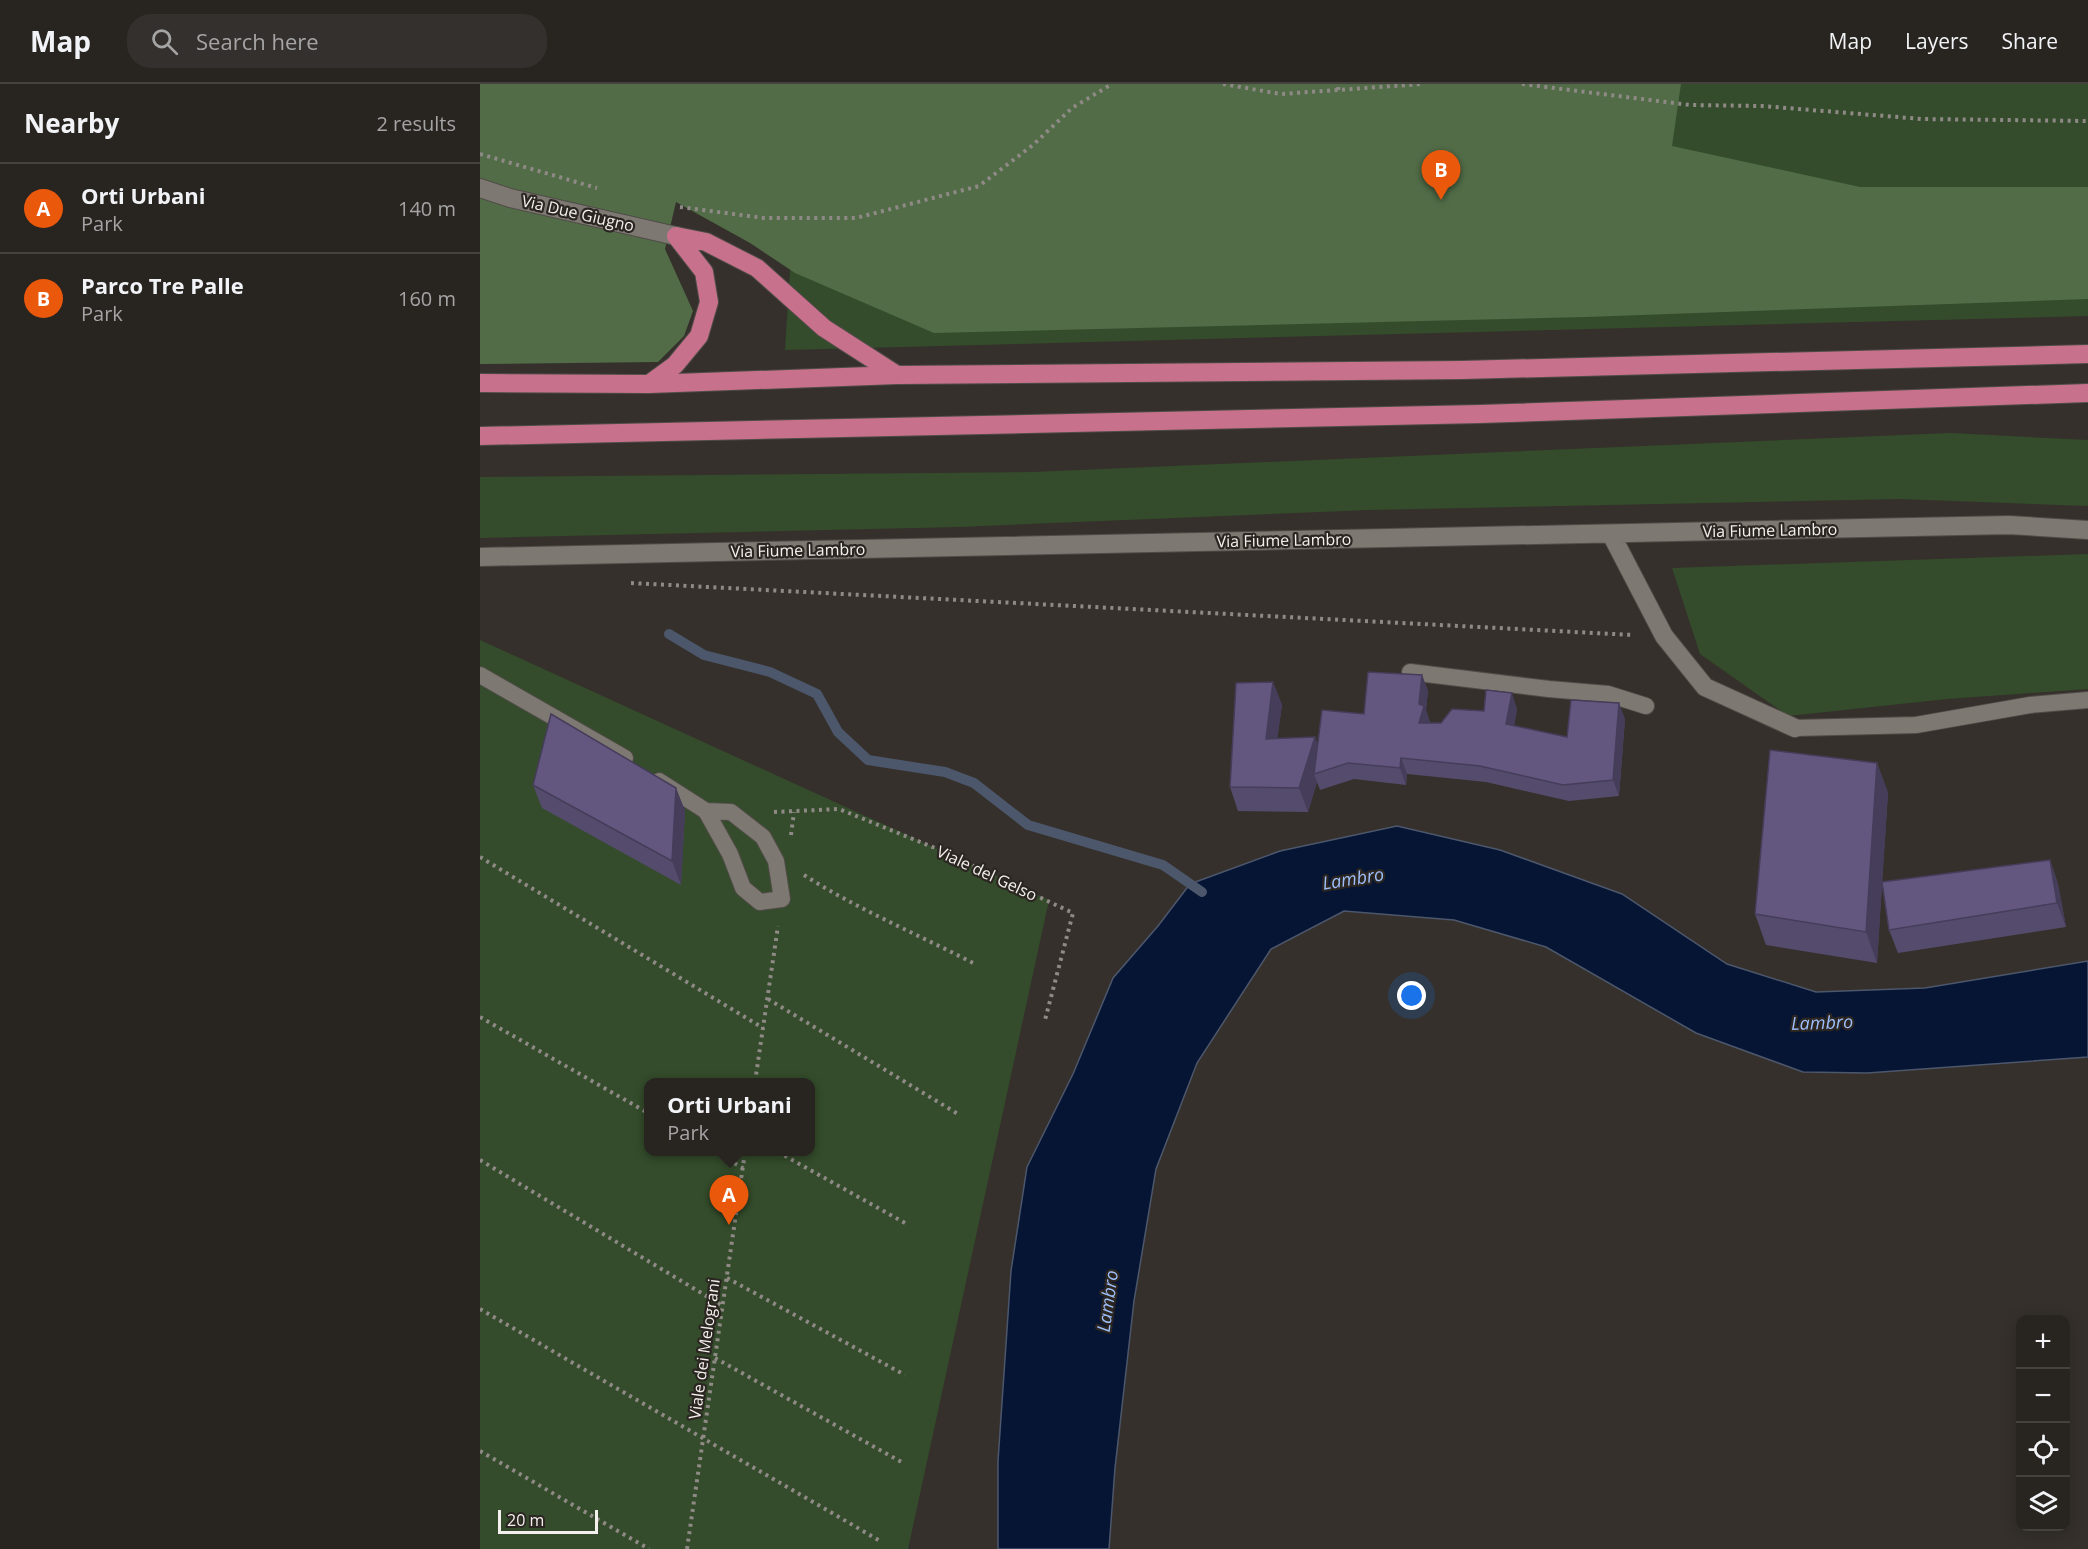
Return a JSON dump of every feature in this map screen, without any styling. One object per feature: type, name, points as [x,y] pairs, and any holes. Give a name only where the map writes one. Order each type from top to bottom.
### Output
[{"type":"main road","points":[[676,236],[706,242],[757,268],[824,328],[897,375]]},
{"type":"main road","points":[[649,384],[675,365],[699,336],[709,302],[704,272],[676,236]]},
{"type":"main road","points":[[480,383],[649,384],[897,375],[1462,370],[2088,354]]},
{"type":"main road","points":[[480,436],[1492,414],[2088,393]]},
{"type":"street","name":"Via Due Giugno","points":[[480,188],[510,198],[676,236]]},
{"type":"street","name":"Via Fiume Lambro","points":[[480,557],[2009,525],[2088,530]]},
{"type":"street","points":[[1611,534],[1664,636],[1705,687],[1795,728]]},
{"type":"lane","points":[[1410,672],[1608,694],[1646,706]]},
{"type":"lane","points":[[480,675],[600,742],[706,811],[730,854],[742,888],[760,902],[782,899],[776,861],[764,837],[731,812],[706,811]]},
{"type":"lane","points":[[1795,728],[1916,725],[2030,705],[2088,700]]},
{"type":"path","points":[[669,206],[764,218],[856,218],[979,186],[1033,145],[1072,108],[1112,84]]},
{"type":"path","points":[[1223,84],[1281,94],[1422,84]]},
{"type":"path","points":[[1338,90],[1339,84]]},
{"type":"path","points":[[1522,84],[1690,105],[1762,106],[1922,119],[2088,121]]},
{"type":"path","points":[[480,154],[601,189]]},
{"type":"path","points":[[624,582],[1664,636]]},
{"type":"path","name":"Viale del Gelso","points":[[790,843],[794,812],[839,809],[935,848],[1073,913],[1045,1020]]},
{"type":"path","points":[[480,857],[763,1028]]},
{"type":"path","points":[[796,870],[822,887],[974,963]]},
{"type":"path","points":[[756,1078],[782,899]]},
{"type":"path","points":[[768,999],[958,1114]]},
{"type":"path","points":[[480,1017],[644,1111]]},
{"type":"path","points":[[722,1156],[743,1168]]},
{"type":"path","name":"Viale dei Melograni","points":[[687,1549],[744,1156]]},
{"type":"path","points":[[785,1156],[905,1223]]},
{"type":"path","points":[[480,1160],[723,1306]]},
{"type":"path","points":[[727,1278],[906,1375]]},
{"type":"path","points":[[480,1309],[882,1542]]},
{"type":"path","points":[[715,1358],[905,1464]]},
{"type":"path","points":[[480,1451],[649,1549]]},
{"type":"green space","points":[[480,84],[1681,84],[1672,146],[1860,187],[2088,187],[2088,299],[1586,317],[934,333],[795,273],[750,243],[676,202],[665,249],[693,311],[684,336],[658,362],[480,364]]},
{"type":"green space","points":[[802,84],[2088,84],[2088,316],[785,350]]},
{"type":"green space","points":[[1950,433],[2088,440],[2088,506],[1900,499],[1369,510],[958,527],[480,538],[480,477],[1033,472]]},
{"type":"green space","points":[[2088,554],[2088,689],[1947,699],[1788,716],[1700,654],[1672,568]]},
{"type":"green space","points":[[480,640],[1049,900],[908,1549],[480,1549]]},
{"type":"water","name":"Lambro","points":[[1397,826],[1500,850],[1622,894],[1727,964],[1816,992],[1925,988],[2088,961],[2088,1057],[1867,1073],[1803,1072],[1696,1033],[1546,947],[1454,920],[1344,911],[1271,949],[1197,1063],[1156,1169],[1134,1301],[1115,1468],[1109,1549],[998,1549],[998,1461],[1011,1271],[1027,1167],[1073,1074],[1113,978],[1158,926],[1190,884],[1280,851]]},
{"type":"building","points":[[1368,672],[1422,675],[1419,704],[1424,706],[1419,723],[1441,723],[1452,709],[1484,711],[1486,690],[1512,693],[1506,724],[1567,737],[1571,700],[1619,703],[1613,780],[1563,785],[1480,766],[1401,758],[1400,768],[1348,763],[1314,774],[1322,710],[1364,714]]},
{"type":"building","points":[[1273,682],[1266,739],[1315,737],[1299,788],[1230,787],[1236,683]]},
{"type":"building","points":[[551,714],[676,788],[672,861],[533,785]]},
{"type":"building","points":[[1770,750],[1877,763],[1866,932],[1755,914]]},
{"type":"building","points":[[2050,860],[2057,903],[1889,930],[1882,882]]},
{"type":"waterway","points":[[669,634],[704,655],[770,672],[817,694],[838,732],[868,760],[945,772],[974,783],[1028,825],[1163,865],[1202,892]]},
{"type":"place","name":"Parco Tre Palle","points":[[1441,200]]},
{"type":"place","name":"Orti Urbani","points":[[729,1225]]}]
